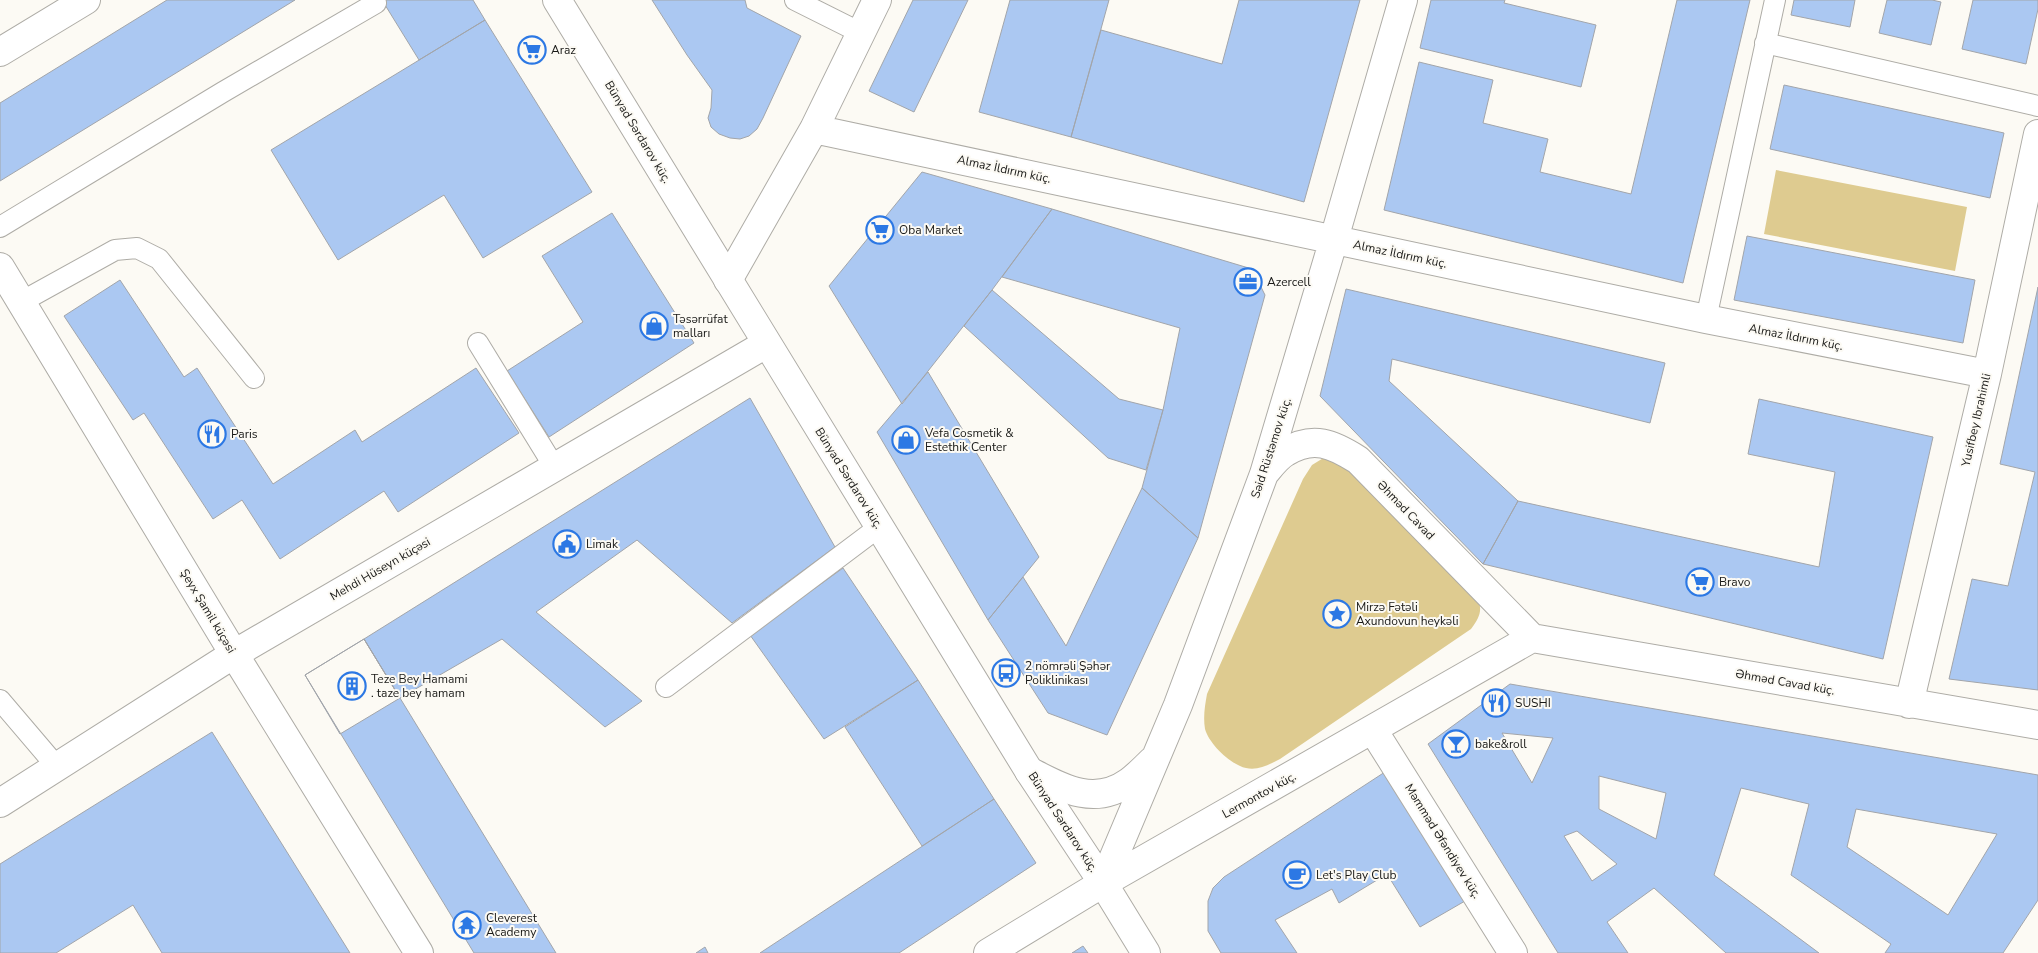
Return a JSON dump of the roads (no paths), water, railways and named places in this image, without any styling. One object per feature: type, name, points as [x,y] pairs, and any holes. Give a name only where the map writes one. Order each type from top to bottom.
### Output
[{"type":"street","points":[[0,52],[86,0]]},
{"type":"street","name":"Bünyad Sərdarov küç.","points":[[557,0],[1029,771],[1103,883],[1146,953]]},
{"type":"street","points":[[728,280],[814,129],[877,0]]},
{"type":"street","name":"Səid Rüstəmov küç.","points":[[1103,883],[1178,705],[1264,474],[1403,0]]},
{"type":"street","name":"Almaz İldırım küç.","points":[[814,129],[1706,319],[1987,374]]},
{"type":"street","name":"Yusifbey Ibrahimli","points":[[1909,704],[1987,374],[2038,134]]},
{"type":"street","name":"Şeyx Şamil küçəsi","points":[[0,267],[234,654],[419,953]]},
{"type":"street","name":"Mehdi Hüseyn küçəsi","points":[[0,803],[234,654],[766,344]]},
{"type":"street","name":"Əhməd Cavad","points":[[1264,474],[1284,453],[1300,445],[1319,443],[1337,447],[1358,460],[1532,638]]},
{"type":"street","name":"Əhməd Cavad küç.","points":[[1532,638],[2038,725]]},
{"type":"street","name":"Lermontov küç.","points":[[988,953],[1103,883],[1532,638]]},
{"type":"street","name":"Məmməd Əfəndiyev küç.","points":[[1373,730],[1513,953]]},
{"type":"street","points":[[1029,771],[1056,785],[1083,794],[1109,793],[1129,782],[1156,756]]},
{"type":"lane","points":[[795,0],[861,33]]},
{"type":"lane","points":[[1706,319],[1775,0]]},
{"type":"lane","points":[[0,227],[223,92],[376,3]]},
{"type":"lane","points":[[1766,43],[2038,106]]},
{"type":"lane","points":[[21,302],[115,250],[137,248],[159,258],[254,378]]},
{"type":"lane","points":[[478,343],[555,468]]},
{"type":"lane","points":[[666,687],[879,527]]},
{"type":"lane","points":[[0,700],[57,767]]},
{"type":"place","name":"Araz","points":[[532,50]]},
{"type":"place","name":"Oba Market","points":[[880,230]]},
{"type":"place","name":"Azercell","points":[[1248,282]]},
{"type":"place","name":"Təsərrüfat malları","points":[[654,326]]},
{"type":"place","name":"Paris","points":[[212,434]]},
{"type":"place","name":"Vefa Cosmetik & Estethik Center","points":[[906,440]]},
{"type":"place","name":"Limak","points":[[567,544]]},
{"type":"place","name":"Bravo","points":[[1700,582]]},
{"type":"place","name":"Mirzə Fətəli Axundovun heykəli","points":[[1337,614]]},
{"type":"place","name":"2 nömrəli Şəhər Poliklinikası","points":[[1006,673]]},
{"type":"place","name":"Teze Bey Hamami . taze bey hamam","points":[[352,686]]},
{"type":"place","name":"SUSHI","points":[[1496,703]]},
{"type":"place","name":"bake&roll","points":[[1456,744]]},
{"type":"place","name":"Let's Play Club","points":[[1297,875]]},
{"type":"place","name":"Cleverest Academy","points":[[467,925]]}]
